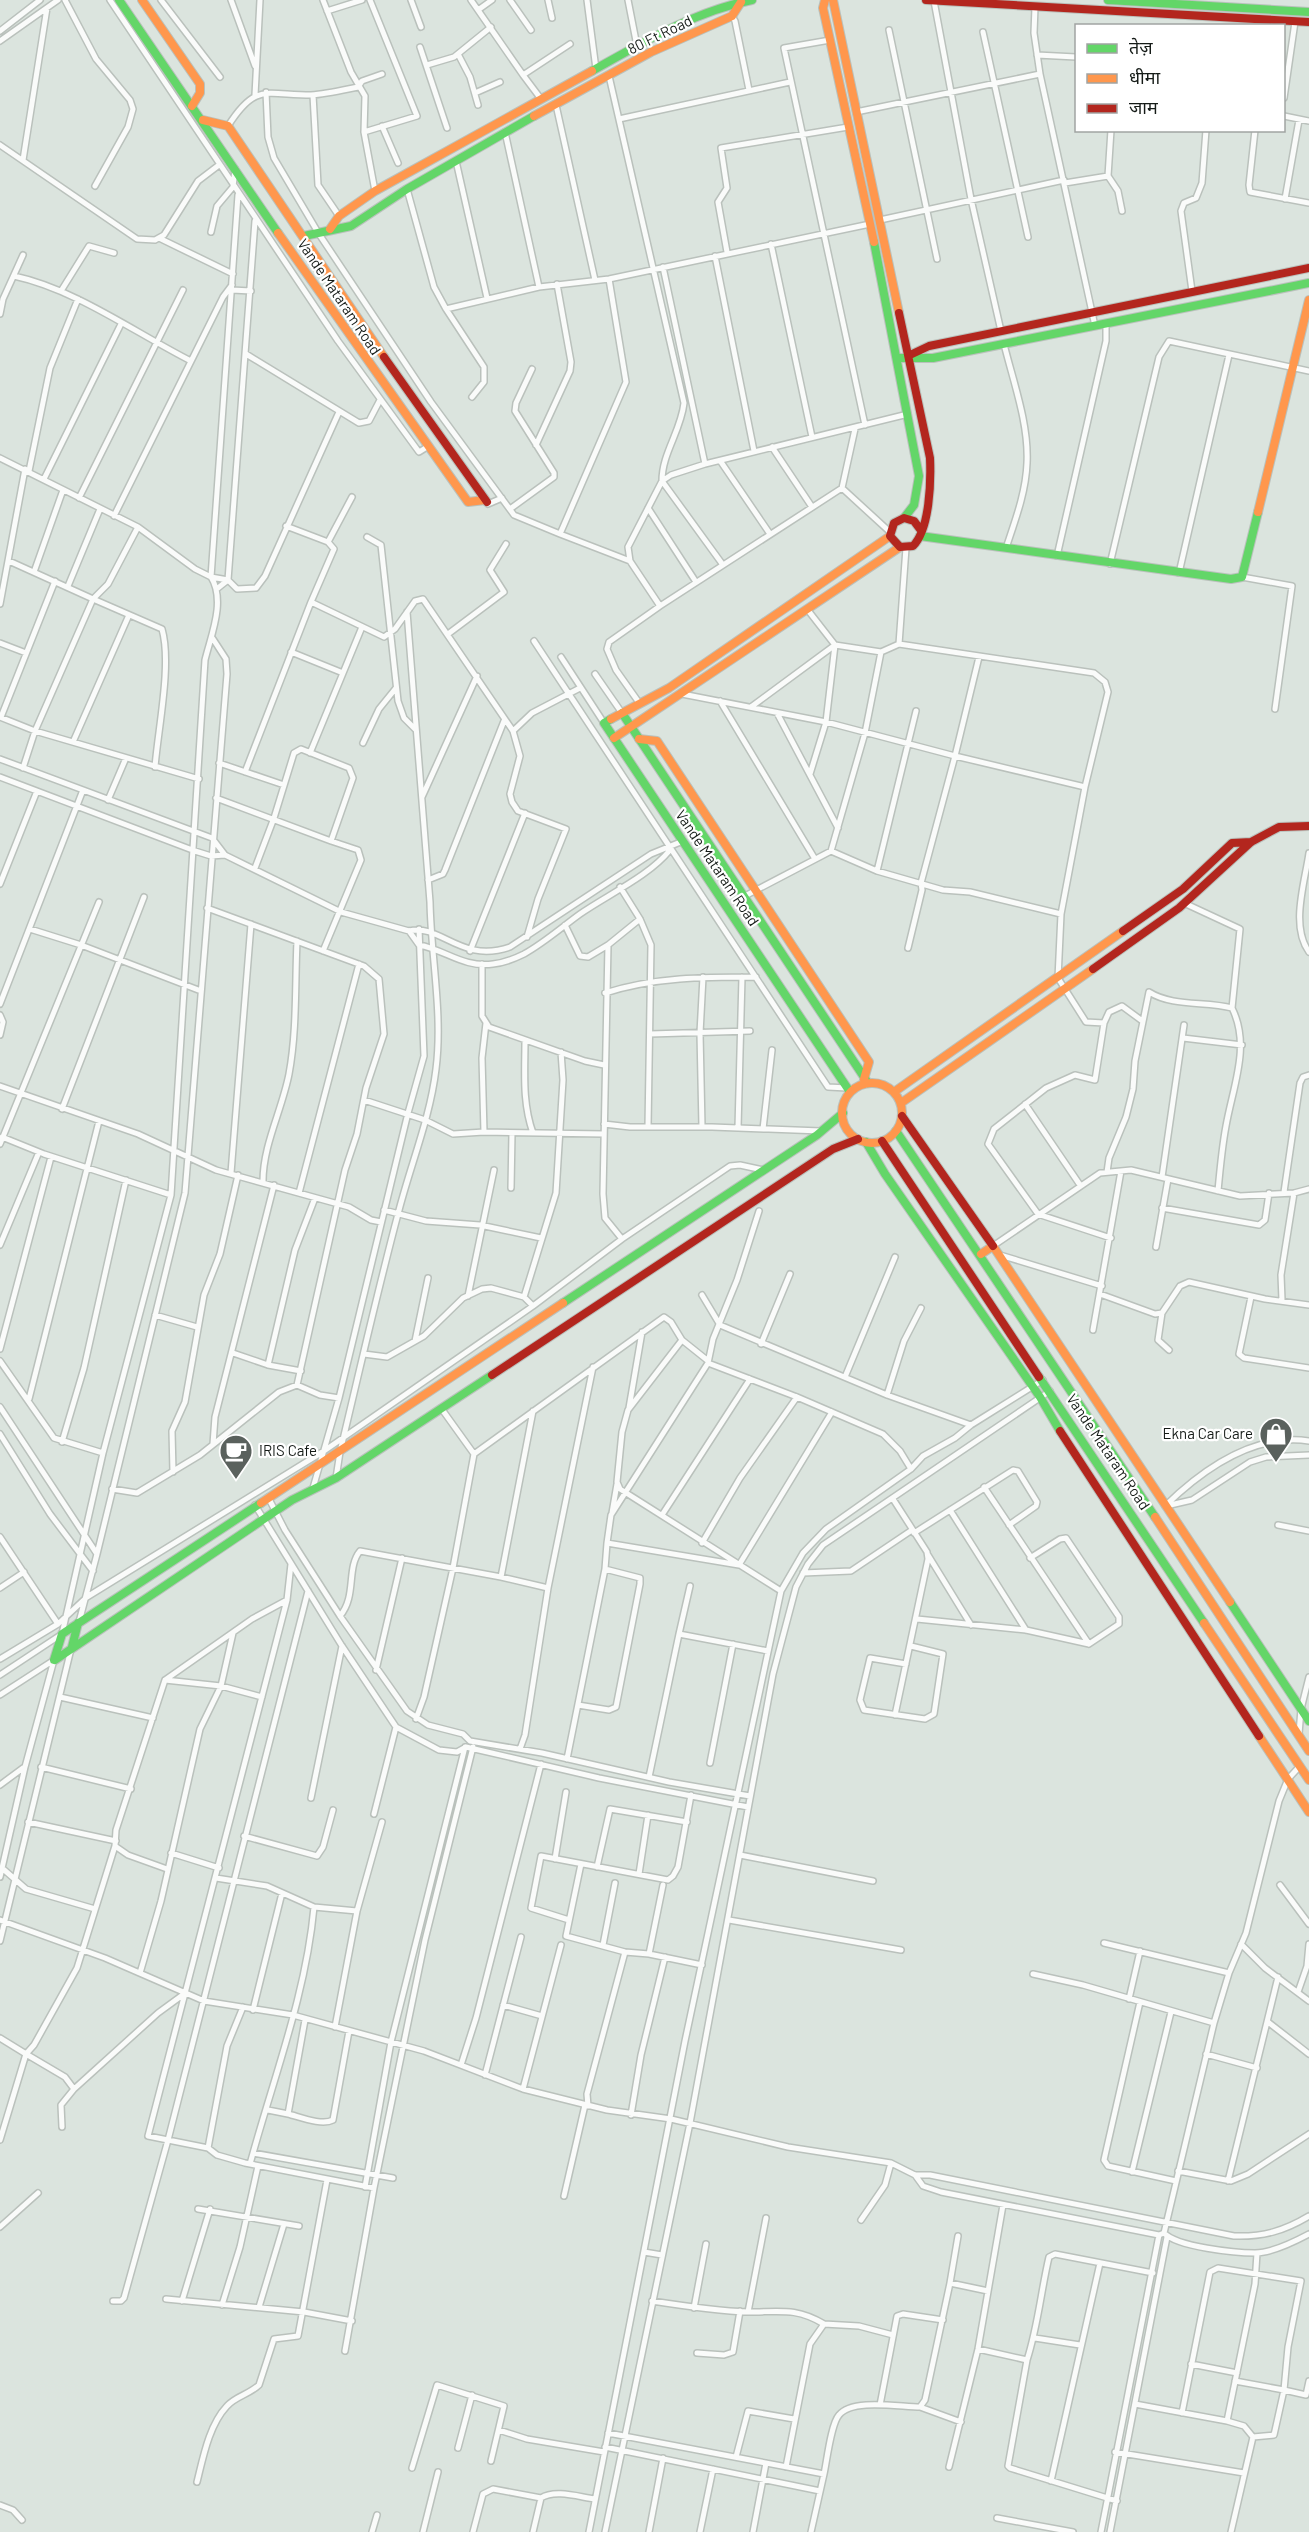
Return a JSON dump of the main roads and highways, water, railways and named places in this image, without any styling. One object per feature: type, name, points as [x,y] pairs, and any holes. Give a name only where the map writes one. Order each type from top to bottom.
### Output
[{"type":"main road","name":"Vande Mataram Road","points":[[119,0],[427,447],[468,502],[486,502],[398,378],[228,126],[203,120]]},
{"type":"main road","points":[[142,0],[200,84],[200,93],[192,106]]},
{"type":"main road","name":"80 Ft Road","points":[[330,230],[339,216],[375,191],[637,46],[722,6],[752,0]]},
{"type":"main road","points":[[622,713],[669,688],[890,534],[894,523],[904,518],[914,505],[919,476],[870,224],[823,8],[825,0]]},
{"type":"main road","points":[[614,738],[903,547],[912,546],[920,533],[929,501],[932,479],[930,458],[833,0]]},
{"type":"main road","points":[[926,0],[1210,22],[1309,22]]},
{"type":"main road","points":[[1108,0],[1309,12]]},
{"type":"main road","name":"80 Ft Road","points":[[330,230],[351,226],[407,189],[505,132],[651,52],[732,16],[740,1]]},
{"type":"main road","points":[[304,236],[330,230]]},
{"type":"main road","points":[[908,356],[929,346],[1309,268]]},
{"type":"main road","points":[[897,358],[908,356],[933,358],[1309,283]]},
{"type":"main road","points":[[920,533],[1110,564],[1231,579],[1242,577],[1309,300]]},
{"type":"main road","points":[[904,518],[914,521],[920,533]]},
{"type":"main road","points":[[890,534],[903,547]]},
{"type":"main road","name":"Vande Mataram Road","points":[[849,1090],[604,723],[622,713],[866,1081]]},
{"type":"main road","points":[[639,739],[657,741],[869,1062],[866,1081]]},
{"type":"main road","points":[[901,1103],[1184,903],[1251,842],[1279,827],[1309,825]]},
{"type":"main road","points":[[894,1092],[1183,889],[1232,843],[1251,842]]},
{"type":"main road","points":[[843,1113],[821,1131],[320,1466],[267,1495],[62,1634],[54,1660],[277,1510],[336,1478],[833,1149],[862,1140],[882,1141],[896,1131],[902,1116],[901,1103],[894,1092],[886,1086],[866,1081],[849,1090],[843,1113],[847,1128],[862,1140],[1040,1397],[1074,1454],[1309,1812]]},
{"type":"main road","points":[[902,1116],[993,1246],[1309,1721]]},
{"type":"main road","name":"Vande Mataram Road","points":[[896,1131],[981,1254],[1309,1751]]},
{"type":"main road","name":"Vande Mataram Road","points":[[882,1141],[1309,1780]]},
{"type":"main road","points":[[981,1254],[993,1246]]},
{"type":"main road","points":[[72,1647],[78,1623]]},
{"type":"place","name":"Ekna Car Care","points":[[1276,1463]]},
{"type":"place","name":"IRIS Cafe","points":[[236,1480]]}]
